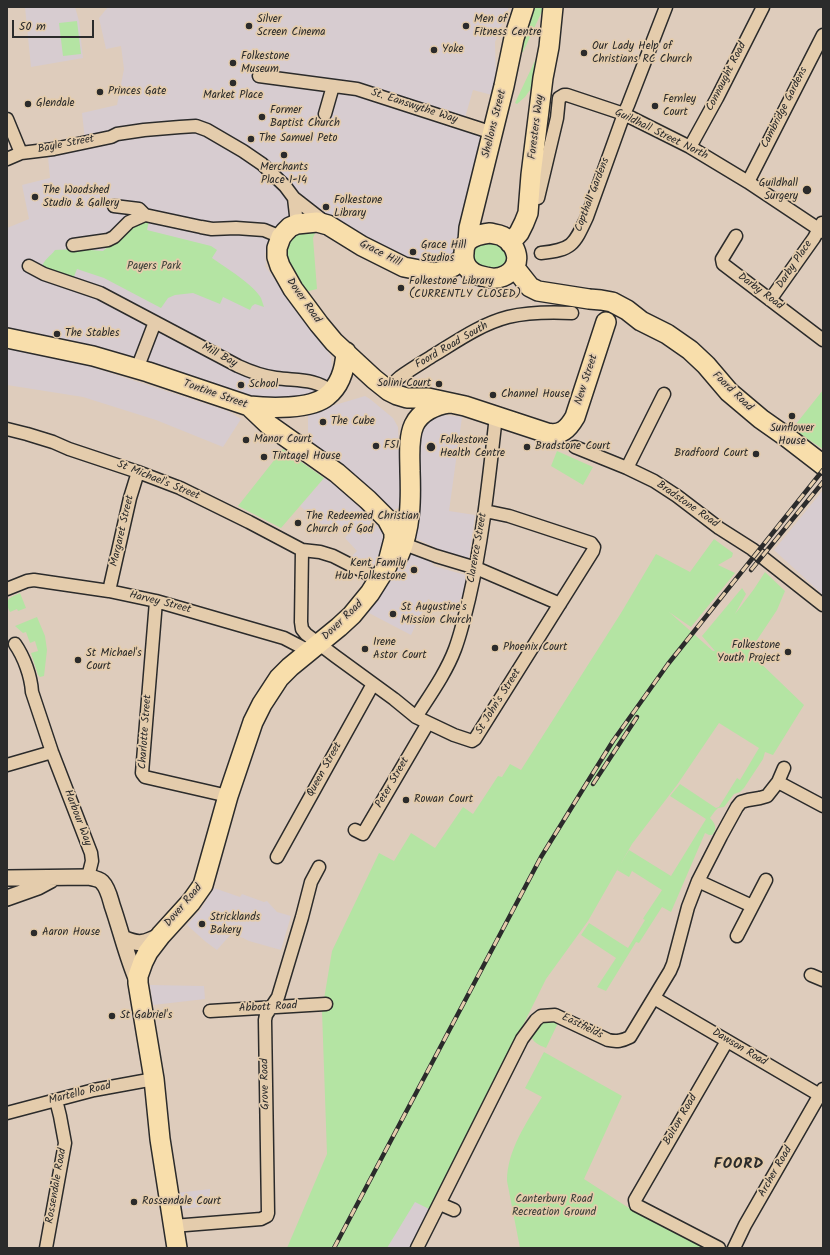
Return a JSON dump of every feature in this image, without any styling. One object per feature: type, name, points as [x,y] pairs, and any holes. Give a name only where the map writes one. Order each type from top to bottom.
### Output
[{"type":"main road","name":"Shellons Street","points":[[466,249],[469,228],[493,133],[514,38],[524,7]]},
{"type":"main road","name":"Foresters Way","points":[[510,243],[519,234],[528,213],[531,175],[543,78],[549,47],[553,7]]},
{"type":"main road","name":"Grace Hill","points":[[297,224],[317,222],[328,225],[362,246],[404,267],[435,273],[454,266],[466,249]]},
{"type":"main road","points":[[281,237],[285,232],[297,224]]},
{"type":"main road","points":[[490,233],[502,236],[510,243],[518,259],[514,268],[506,275],[496,279],[478,276],[470,271],[465,265],[466,249],[481,234],[490,233]]},
{"type":"main road","name":"Dover Road","points":[[281,237],[277,248],[277,257],[280,266],[294,289],[334,342],[389,391],[407,398],[428,398],[450,403]]},
{"type":"main road","points":[[514,268],[530,287],[538,291],[612,302],[627,310],[641,321]]},
{"type":"main road","points":[[589,299],[600,310],[606,322],[616,318],[641,321]]},
{"type":"main road","name":"Foord Road","points":[[641,321],[667,334],[690,350],[706,365],[729,392],[761,419],[823,465]]},
{"type":"main road","name":"New Street","points":[[496,416],[546,433],[560,433],[565,430],[575,417],[606,322]]},
{"type":"main road","name":"Tontine Street","points":[[7,338],[93,356],[249,406],[269,425],[337,473],[387,519],[394,532],[394,539],[383,572]]},
{"type":"main road","points":[[249,406],[290,407],[307,404],[329,395],[344,372],[346,352]]},
{"type":"main road","points":[[383,572],[399,557],[404,544],[409,519],[411,442],[414,426],[421,415],[430,409],[450,403],[496,416]]},
{"type":"main road","name":"Dover Road","points":[[177,1248],[160,1139],[154,1079],[138,976],[143,962],[160,934],[191,902],[203,885],[228,796],[253,722],[262,704],[279,678],[290,667],[352,615],[370,593],[383,572]]},
{"type":"street","name":"Copthall Gardens","points":[[541,253],[563,250],[577,237],[587,217],[624,114],[666,7]]},
{"type":"street","name":"Connaught Road","points":[[690,147],[717,98],[762,7]]},
{"type":"street","name":"Cambridge Gardens","points":[[748,182],[823,35]]},
{"type":"street","name":"St. Eanswythe Way","points":[[259,76],[357,89],[493,133]]},
{"type":"street","points":[[325,114],[333,86]]},
{"type":"street","name":"Guildhall Street North","points":[[538,198],[557,118],[559,98],[560,96],[567,95],[624,114],[690,147],[822,228]]},
{"type":"street","points":[[7,119],[21,153]]},
{"type":"street","name":"Bayle Street","points":[[7,159],[21,153],[54,149],[111,137],[117,134],[180,126],[196,126],[214,134],[262,164],[285,186],[294,198]]},
{"type":"street","points":[[294,198],[297,224]]},
{"type":"street","points":[[294,198],[328,225]]},
{"type":"street","points":[[114,206],[139,209],[145,215],[212,229],[236,228],[264,230],[281,237]]},
{"type":"street","points":[[73,246],[108,240],[114,237],[129,222],[145,215]]},
{"type":"street","name":"Darby Place","points":[[770,300],[822,228]]},
{"type":"street","name":"Darby Road","points":[[736,236],[722,259],[723,264],[823,340]]},
{"type":"street","name":"Mill Bay","points":[[29,266],[44,274],[100,293],[256,374],[324,385],[329,395]]},
{"type":"street","name":"Foord Road South","points":[[389,391],[393,383],[401,376],[487,324],[508,317],[553,312],[572,313]]},
{"type":"street","points":[[137,369],[155,322]]},
{"type":"street","points":[[627,468],[664,394]]},
{"type":"street","name":"Clarence Street","points":[[416,717],[448,666],[456,648],[476,568],[485,511],[496,416]]},
{"type":"street","name":"St Michael's Street","points":[[7,429],[52,442],[180,488],[302,550],[320,552],[383,572]]},
{"type":"street","name":"Bradstone Road","points":[[575,447],[627,468],[654,481],[719,528],[752,548],[823,605]]},
{"type":"street","name":"Margaret Street","points":[[109,591],[130,498],[138,472]]},
{"type":"street","name":"St John's Street","points":[[314,647],[335,656],[416,717],[428,724],[472,741],[475,739],[593,552],[594,547],[591,543],[509,516],[485,511]]},
{"type":"street","points":[[404,544],[436,556],[476,568],[560,604]]},
{"type":"street","points":[[302,550],[301,622],[302,629],[314,647]]},
{"type":"street","name":"Harvey Street","points":[[7,589],[27,581],[34,580],[109,591],[156,601],[314,647]]},
{"type":"street","name":"Charlotte Street","points":[[156,601],[142,773],[145,778],[228,796]]},
{"type":"street","name":"Harbour Way","points":[[15,644],[21,653],[52,752],[91,853],[92,861],[88,877]]},
{"type":"street","name":"Queen Street","points":[[276,857],[373,684]]},
{"type":"street","name":"Peter Street","points":[[355,830],[363,834],[428,724]]},
{"type":"street","points":[[7,765],[52,752]]},
{"type":"street","points":[[784,768],[778,782],[823,806]]},
{"type":"street","name":"Eastfields","points":[[417,1248],[522,1039],[536,1020],[541,1016],[555,1015],[608,1040],[617,1042],[630,1037],[670,971],[688,907],[698,880],[737,807],[740,802],[767,796],[778,782]]},
{"type":"street","name":"Grove Road","points":[[173,1226],[261,1219],[267,1216],[264,1020],[278,997],[311,882],[319,867]]},
{"type":"street","points":[[7,878],[88,877],[98,879],[105,886],[138,983]]},
{"type":"street","points":[[7,898],[38,887],[54,878]]},
{"type":"street","points":[[698,880],[752,906]]},
{"type":"street","points":[[737,936],[766,880]]},
{"type":"street","points":[[123,938],[138,943],[147,941],[160,934]]},
{"type":"street","points":[[811,975],[823,980]]},
{"type":"street","name":"Dawson Road","points":[[654,998],[822,1094]]},
{"type":"street","name":"Abbott Road","points":[[210,1011],[326,1004]]},
{"type":"street","name":"Bolton Road","points":[[719,1248],[636,1204],[635,1200],[727,1041]]},
{"type":"street","name":"Martello Road","points":[[7,1113],[94,1090],[154,1079]]},
{"type":"street","name":"Archer Road","points":[[734,1248],[822,1094]]},
{"type":"street","name":"Rossendale Road","points":[[46,1248],[64,1143],[64,1131],[56,1100]]},
{"type":"street","points":[[440,1204],[454,1210]]},
{"type":"shaded area","points":[[25,7],[75,7],[79,21],[83,58],[31,67]]},
{"type":"shaded area","points":[[108,7],[509,7],[495,42],[496,82],[492,95],[473,90],[464,121],[495,131],[455,258],[440,267],[421,266],[323,227],[283,243],[265,253],[265,266],[331,356],[333,382],[316,393],[269,403],[7,334],[7,228],[29,219],[22,185],[50,178],[48,157],[63,154],[69,151],[86,149],[82,113],[117,105],[124,69],[121,46],[106,49],[99,18]]},
{"type":"shaded area","points":[[7,348],[89,366],[228,411],[241,419],[223,447],[156,420],[83,397],[7,385]]},
{"type":"shaded area","points":[[365,396],[393,418],[398,427],[401,505],[393,511],[308,440],[308,413]]},
{"type":"shaded area","points":[[444,415],[462,417],[449,511],[475,515],[469,558],[466,560],[438,550],[415,538],[414,535],[419,434],[428,420]]},
{"type":"shaded area","points":[[325,477],[368,515],[382,532],[382,552],[377,565],[351,557],[357,551],[345,538],[349,533],[348,534],[337,523],[329,530],[300,506]]},
{"type":"shaded area","points":[[823,490],[823,595],[774,550]]},
{"type":"shaded area","points":[[405,550],[429,559],[434,566],[469,576],[459,611],[428,599],[411,635],[367,612],[400,563]]},
{"type":"shaded area","points":[[214,888],[240,897],[242,894],[264,902],[267,901],[277,912],[291,916],[281,950],[231,934],[217,950],[187,925],[201,909]]},
{"type":"shaded area","points":[[150,985],[204,986],[205,999],[153,1005]]},
{"type":"shaded area","points":[[210,1189],[210,1206],[179,1209],[177,1193]]},
{"type":"shaded area","points":[[419,1193],[437,1195],[410,1248],[386,1248]]},
{"type":"green space","points":[[532,7],[544,7],[523,52],[519,52]]},
{"type":"green space","points":[[77,21],[81,54],[63,56],[59,23]]},
{"type":"green space","points":[[540,50],[535,83],[525,97],[517,104],[515,103]]},
{"type":"green space","name":"Payers Park","points":[[143,220],[149,221],[147,230],[211,246],[217,250],[212,258],[239,276],[252,288],[261,298],[264,307],[255,304],[250,310],[223,297],[220,304],[193,293],[175,295],[168,298],[161,308],[104,278],[77,269],[73,279],[67,278],[60,273],[49,274],[42,267],[55,250],[76,249],[103,251],[134,224]]},
{"type":"green space","points":[[299,231],[316,231],[313,238],[317,289],[309,291],[304,289],[285,256],[289,239]]},
{"type":"green space","points":[[480,240],[503,243],[511,259],[495,273],[471,261],[473,245]]},
{"type":"green space","points":[[823,390],[823,449],[792,429]]},
{"type":"green space","points":[[283,449],[324,478],[281,528],[238,506]]},
{"type":"green space","points":[[557,451],[593,467],[583,485],[551,466]]},
{"type":"green space","points":[[714,539],[733,553],[732,557],[718,565],[735,573],[691,627],[669,612],[713,651],[715,651],[702,636],[742,588],[746,594],[735,614],[765,572],[785,591],[777,610],[749,652],[804,705],[773,755],[765,752],[763,759],[744,788],[740,792],[734,794],[724,807],[718,808],[710,818],[714,824],[715,831],[712,835],[705,833],[671,912],[662,907],[639,943],[636,942],[606,991],[597,987],[616,958],[581,935],[589,923],[628,948],[645,920],[643,919],[644,917],[662,890],[632,871],[629,877],[617,870],[588,921],[546,979],[431,1210],[415,1202],[387,1248],[287,1248],[327,1154],[322,1011],[332,951],[379,853],[394,861],[411,833],[435,848],[463,807],[473,814],[498,776],[502,777],[510,764],[521,770],[621,613],[656,554],[690,572]],"holes":[[[719,723],[759,748],[740,780],[737,778],[719,807],[716,808],[680,784],[670,796],[706,819],[671,876],[629,850],[620,865],[632,844],[677,785]]]},
{"type":"green space","points":[[20,593],[26,608],[18,611],[17,609],[10,612],[7,604],[9,600],[13,596]]},
{"type":"green space","points":[[37,617],[45,636],[47,650],[44,676],[40,677],[31,653],[38,651],[35,641],[30,643],[26,632],[23,633],[15,626]]},
{"type":"green space","points":[[551,1020],[558,1023],[546,1048],[532,1039],[531,1033],[542,1022]]},
{"type":"green space","name":"Canterbury Road Recreation Ground","points":[[544,1052],[622,1096],[584,1179],[635,1212],[707,1248],[520,1248],[507,1181],[508,1170],[514,1147],[524,1126],[542,1097],[525,1088]]},
{"type":"railway","points":[[334,1248],[541,857],[613,741],[668,664],[823,470]]},
{"type":"railway","points":[[751,570],[823,482]]},
{"type":"railway","points":[[593,784],[637,717]]},
{"type":"place","name":"Silver Screen Cinema","points":[[249,26]]},
{"type":"place","name":"Men of Fitness Centre","points":[[466,26]]},
{"type":"place","name":"Yoke","points":[[434,50]]},
{"type":"place","name":"Our Lady Help of Christians RC Church","points":[[584,53]]},
{"type":"place","name":"Folkestone Museum","points":[[233,63]]},
{"type":"place","name":"Market Place","points":[[233,83]]},
{"type":"place","name":"Princes Gate","points":[[100,92]]},
{"type":"place","name":"Glendale","points":[[28,104]]},
{"type":"place","name":"Fernley Court","points":[[655,106]]},
{"type":"place","name":"Former Baptist Church","points":[[262,117]]},
{"type":"place","name":"The Samuel Peto","points":[[251,139]]},
{"type":"place","name":"Merchants Place 1-14","points":[[284,155]]},
{"type":"place","name":"Guildhall Surgery","points":[[807,190]]},
{"type":"place","name":"The Woodshed Studio & Gallery","points":[[35,197]]},
{"type":"place","name":"Folkestone Library","points":[[326,207]]},
{"type":"place","name":"Grace Hill Studios","points":[[413,252]]},
{"type":"place","name":"Folkestone Library (CURRENTLY CLOSED)","points":[[401,288]]},
{"type":"place","name":"The Stables","points":[[57,334]]},
{"type":"place","name":"Solini Court","points":[[439,384]]},
{"type":"place","name":"School","points":[[241,385]]},
{"type":"place","name":"Channel House","points":[[493,395]]},
{"type":"place","name":"Sunflower House","points":[[792,416]]},
{"type":"place","name":"The Cube","points":[[323,422]]},
{"type":"place","name":"Manor Court","points":[[246,440]]},
{"type":"place","name":"F51","points":[[376,446]]},
{"type":"place","name":"Folkestone Health Centre","points":[[431,447]]},
{"type":"place","name":"Bradstone Court","points":[[527,447]]},
{"type":"place","name":"Bradfoord Court","points":[[756,454]]},
{"type":"place","name":"Tintagel House","points":[[264,457]]},
{"type":"place","name":"The Redeemed Christian Church of God","points":[[298,523]]},
{"type":"place","name":"Kent Family Hub Folkestone","points":[[414,570]]},
{"type":"place","name":"St Augustine's Mission Church","points":[[393,614]]},
{"type":"place","name":"Phoenix Court","points":[[495,648]]},
{"type":"place","name":"Irene Astor Court","points":[[365,649]]},
{"type":"place","name":"Folkestone Youth Project","points":[[788,652]]},
{"type":"place","name":"St Michael's Court","points":[[78,660]]},
{"type":"place","name":"Rowan Court","points":[[406,800]]},
{"type":"place","name":"Stricklands Bakery","points":[[202,924]]},
{"type":"place","name":"Aaron House","points":[[34,933]]},
{"type":"place","name":"St Gabriel's","points":[[112,1016]]},
{"type":"place","name":"Rossendale Court","points":[[134,1202]]},
{"type":"district","name":"FOORD","points":[[739,1165]]}]
